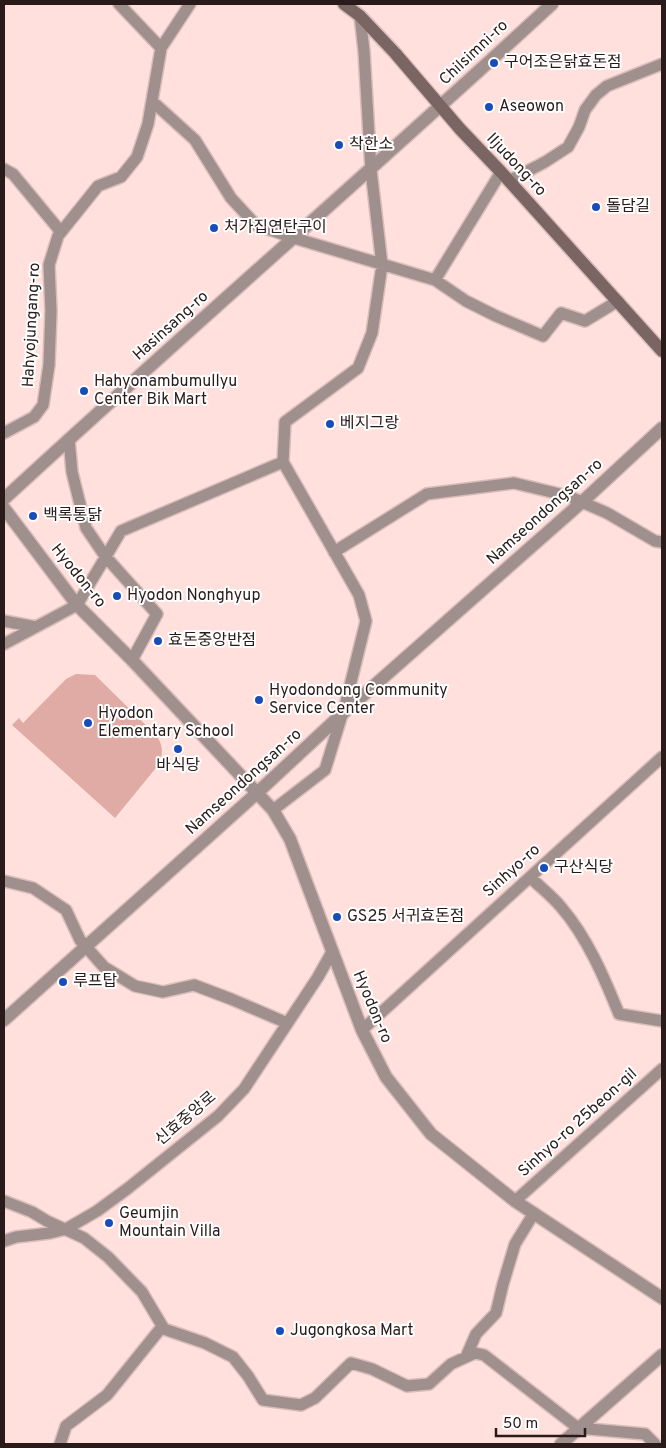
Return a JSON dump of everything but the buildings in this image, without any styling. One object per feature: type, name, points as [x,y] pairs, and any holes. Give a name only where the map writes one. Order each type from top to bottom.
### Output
[{"type":"main road","name":"Iljudong-ro","points":[[344,4],[360,16],[395,53],[460,129],[505,176],[662,351]]},
{"type":"street","points":[[119,4],[161,48]]},
{"type":"street","name":"Hahyojungang-ro","points":[[4,433],[34,417],[43,405],[49,365],[51,310],[49,265],[58,236],[98,186],[121,177],[137,157],[148,124],[161,48],[190,4]]},
{"type":"street","name":"Chilsimni-ro","points":[[441,106],[552,4]]},
{"type":"street","points":[[273,810],[325,770],[342,714],[366,621],[359,596],[283,462],[285,422],[358,368],[372,333],[382,265],[371,170],[360,16]]},
{"type":"street","points":[[435,280],[505,176],[545,162],[568,146],[579,127],[585,110],[596,95],[607,86],[662,64]]},
{"type":"street","points":[[152,102],[195,140],[232,198],[256,225],[435,280],[466,301],[543,336],[561,313],[585,321],[618,301]]},
{"type":"street","name":"Hasinsang-ro","points":[[4,499],[441,106]]},
{"type":"street","points":[[4,169],[13,174],[61,232]]},
{"type":"street","name":"Namseondongsan-ro","points":[[4,1020],[257,793],[342,714],[582,502],[662,428]]},
{"type":"street","points":[[69,439],[72,472],[86,528],[105,556],[156,614],[132,660]]},
{"type":"street","points":[[4,644],[77,605],[121,531],[283,462]]},
{"type":"street","points":[[334,552],[426,494],[514,483],[568,496],[607,513],[655,541],[662,542]]},
{"type":"street","name":"Hyodon-ro","points":[[4,508],[77,605],[132,660],[273,810],[290,839],[362,1030],[386,1077],[431,1134],[515,1201],[662,1298]]},
{"type":"street","points":[[4,621],[36,627]]},
{"type":"street","name":"Sinhyo-ro","points":[[362,1030],[662,757]]},
{"type":"street","points":[[530,877],[561,907],[584,940],[605,979],[619,1014],[662,1022]]},
{"type":"street","points":[[4,881],[32,888],[66,910],[80,940],[104,967],[135,986],[163,992],[194,985],[288,1023]]},
{"type":"street","name":"신효중앙로","points":[[4,1240],[66,1229],[127,1189],[218,1116],[244,1089],[318,977],[332,952]]},
{"type":"street","name":"Sinhyo-ro 25beon-gil","points":[[515,1201],[662,1069]]},
{"type":"street","points":[[4,1201],[32,1212],[84,1238],[108,1257],[142,1292],[162,1328],[205,1343],[233,1357],[263,1400],[301,1405],[315,1398],[351,1363],[372,1370],[407,1386],[429,1384],[451,1364],[475,1353],[484,1355],[578,1428],[645,1434],[655,1444]]},
{"type":"street","points":[[466,1357],[476,1334],[496,1313],[515,1244],[534,1213]]},
{"type":"street","points":[[60,1444],[66,1426],[107,1395],[162,1328]]},
{"type":"street","points":[[561,1444],[662,1355]]},
{"type":"shaded area","points":[[76,674],[95,675],[156,735],[161,745],[160,763],[115,818],[12,725],[19,718],[23,723],[66,679]]},
{"type":"place","name":"구어조은닭효돈점","points":[[494,63]]},
{"type":"place","name":"Aseowon","points":[[489,107]]},
{"type":"place","name":"착한소","points":[[339,145]]},
{"type":"place","name":"돌담길","points":[[596,207]]},
{"type":"place","name":"처가집연탄구이","points":[[214,228]]},
{"type":"place","name":"Hahyonambumullyu Center Bik Mart","points":[[84,391]]},
{"type":"place","name":"베지그랑","points":[[330,424]]},
{"type":"place","name":"백록통닭","points":[[33,516]]},
{"type":"place","name":"Hyodon Nonghyup","points":[[117,596]]},
{"type":"place","name":"효돈중앙반점","points":[[158,641]]},
{"type":"place","name":"Hyodondong Community Service Center","points":[[259,700]]},
{"type":"place","name":"Hyodon Elementary School","points":[[88,723]]},
{"type":"place","name":"바식당","points":[[178,749]]},
{"type":"place","name":"구산식당","points":[[544,868]]},
{"type":"place","name":"GS25 서귀효돈점","points":[[337,917]]},
{"type":"place","name":"루프탑","points":[[63,982]]},
{"type":"place","name":"Geumjin Mountain Villa","points":[[109,1223]]},
{"type":"place","name":"Jugongkosa Mart","points":[[280,1331]]}]
